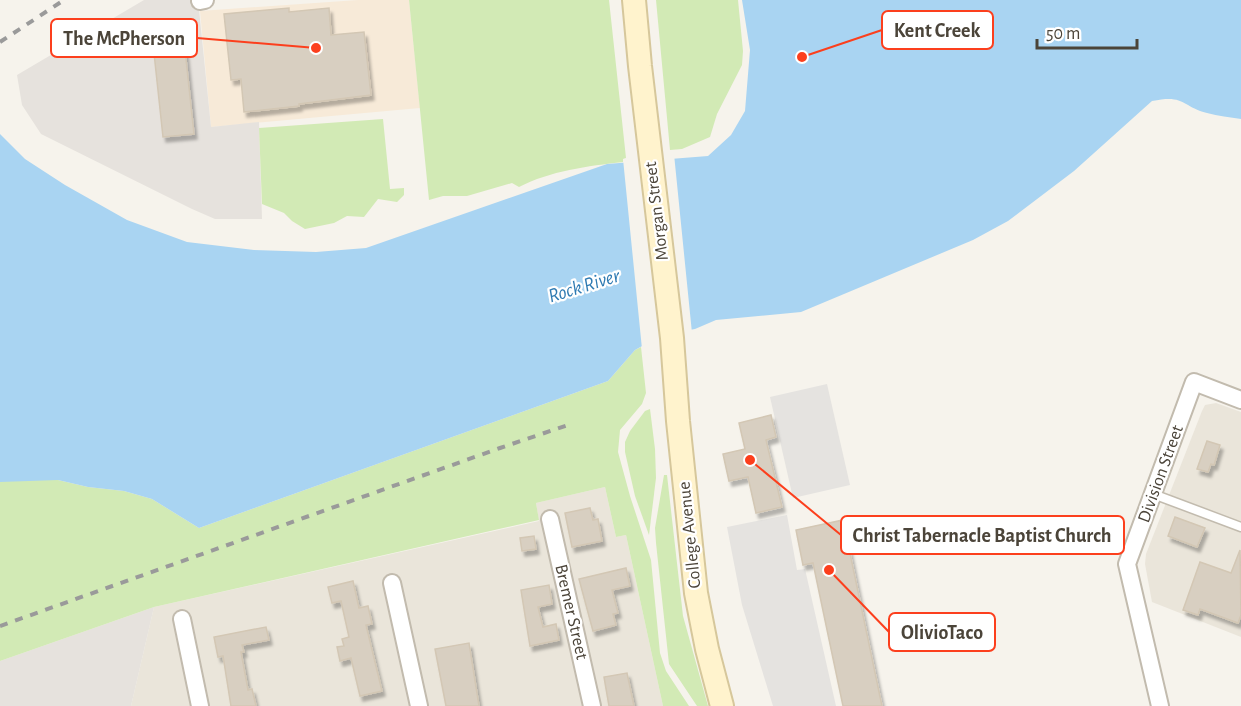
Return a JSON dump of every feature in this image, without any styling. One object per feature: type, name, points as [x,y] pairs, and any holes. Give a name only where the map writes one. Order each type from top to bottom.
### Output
[{"type":"main road","name":"Morgan Street","points":[[634,0],[672,338],[678,421]]},
{"type":"main road","name":"College Avenue","points":[[678,421],[696,593],[707,649],[722,706]]},
{"type":"main road","name":"College Avenue","points":[[707,649],[737,706]]},
{"type":"street","points":[[200,1],[205,0]]},
{"type":"street","name":"Division Street","points":[[1160,706],[1127,564],[1194,382],[1241,400]]},
{"type":"street","name":"Bremer Street","points":[[550,519],[592,706]]},
{"type":"street","points":[[392,583],[419,706]]},
{"type":"street","points":[[182,619],[200,706]]},
{"type":"lane","points":[[1153,494],[1241,527]]},
{"type":"shaded area","points":[[144,0],[198,0],[211,127],[259,122],[262,219],[215,219],[192,209],[41,134],[22,105],[17,75]]},
{"type":"shaded area","points":[[358,0],[409,0],[420,108],[211,127],[200,11]]},
{"type":"shaded area","points":[[827,384],[850,485],[793,498],[770,397]]},
{"type":"shaded area","points":[[1216,403],[1241,412],[1241,637],[1152,602],[1145,564],[1146,554],[1202,411],[1205,405]]},
{"type":"shaded area","points":[[605,487],[616,537],[626,535],[663,706],[131,706],[154,607],[539,521],[536,503]]},
{"type":"shaded area","points":[[787,515],[797,570],[805,569],[836,706],[773,706],[742,605],[727,527]]},
{"type":"shaded area","points":[[154,607],[131,706],[0,706],[0,661]]},
{"type":"green space","points":[[409,0],[609,0],[626,158],[623,162],[556,173],[519,187],[512,183],[467,196],[443,196],[429,200]]},
{"type":"green space","points":[[656,0],[738,0],[743,51],[742,65],[717,114],[710,137],[682,149],[670,150]]},
{"type":"green space","points":[[383,119],[390,189],[404,188],[404,195],[397,202],[378,199],[364,217],[347,216],[334,223],[305,229],[284,213],[262,204],[259,128]]},
{"type":"green space","points":[[641,347],[646,393],[642,404],[620,430],[618,452],[651,560],[660,653],[666,671],[689,706],[663,706],[626,535],[616,537],[605,487],[536,503],[539,520],[154,607],[0,661],[0,480],[58,480],[88,487],[124,491],[152,499],[199,528],[608,381],[635,350]]},
{"type":"green space","points":[[650,409],[656,478],[649,535],[635,496],[625,452],[625,442],[645,411]]},
{"type":"green space","points":[[664,475],[667,475],[683,616],[708,706],[697,706],[669,664],[655,528]]},
{"type":"water","name":"Rock River","points":[[742,0],[1241,0],[1241,119],[1207,113],[1177,100],[1152,101],[1074,171],[1008,221],[973,240],[801,312],[716,320],[695,329],[662,335],[635,350],[608,381],[199,528],[152,499],[124,491],[88,487],[58,480],[0,482],[0,134],[25,159],[65,185],[127,220],[187,242],[254,250],[316,252],[366,248],[607,164],[708,156],[731,135],[745,111],[750,50]]},
{"type":"pier","points":[[674,154],[692,333],[663,338],[642,349],[623,159]]},
{"type":"building","points":[[289,8],[289,12],[329,8],[331,35],[364,32],[371,95],[244,112],[241,79],[231,80],[224,14]]},
{"type":"building","points":[[182,22],[194,134],[163,137],[151,25]]},
{"type":"building","points":[[771,415],[776,437],[766,440],[782,507],[756,513],[748,477],[729,481],[723,454],[745,449],[739,423]]},
{"type":"building","points":[[1207,441],[1220,445],[1214,465],[1211,464],[1208,472],[1197,469]]},
{"type":"building","points":[[590,508],[593,520],[598,519],[602,541],[572,547],[565,513]]},
{"type":"building","points":[[1175,517],[1205,528],[1197,547],[1168,536]]},
{"type":"building","points":[[843,520],[882,706],[843,706],[813,563],[803,565],[796,530]]},
{"type":"building","points":[[534,536],[536,549],[522,551],[520,538]]},
{"type":"building","points":[[1240,550],[1241,615],[1238,623],[1200,609],[1198,615],[1183,610],[1200,562],[1231,573]]},
{"type":"building","points":[[626,568],[630,586],[612,590],[618,613],[613,614],[616,625],[593,631],[579,579]]},
{"type":"building","points":[[353,581],[359,608],[368,606],[372,624],[366,625],[382,691],[360,696],[351,658],[340,661],[337,647],[344,646],[342,639],[349,637],[341,601],[332,603],[328,587]]},
{"type":"building","points":[[549,585],[552,604],[538,607],[543,627],[556,624],[559,640],[530,646],[521,590]]},
{"type":"building","points":[[266,627],[269,640],[242,645],[244,652],[241,652],[248,690],[252,689],[256,706],[231,706],[223,656],[218,657],[214,637]]},
{"type":"building","points":[[469,643],[479,706],[446,706],[435,649]]},
{"type":"building","points":[[627,673],[634,706],[609,706],[604,677]]},
{"type":"railway","points":[[0,42],[64,0]]},
{"type":"railway","points":[[0,626],[571,424]]},
{"type":"place","name":"The McPherson","points":[[316,48]]},
{"type":"place","name":"Kent Creek","points":[[802,57]]},
{"type":"place","name":"Christ Tabernacle Baptist Church","points":[[750,460]]},
{"type":"place","name":"OlivioTaco","points":[[829,570]]}]
